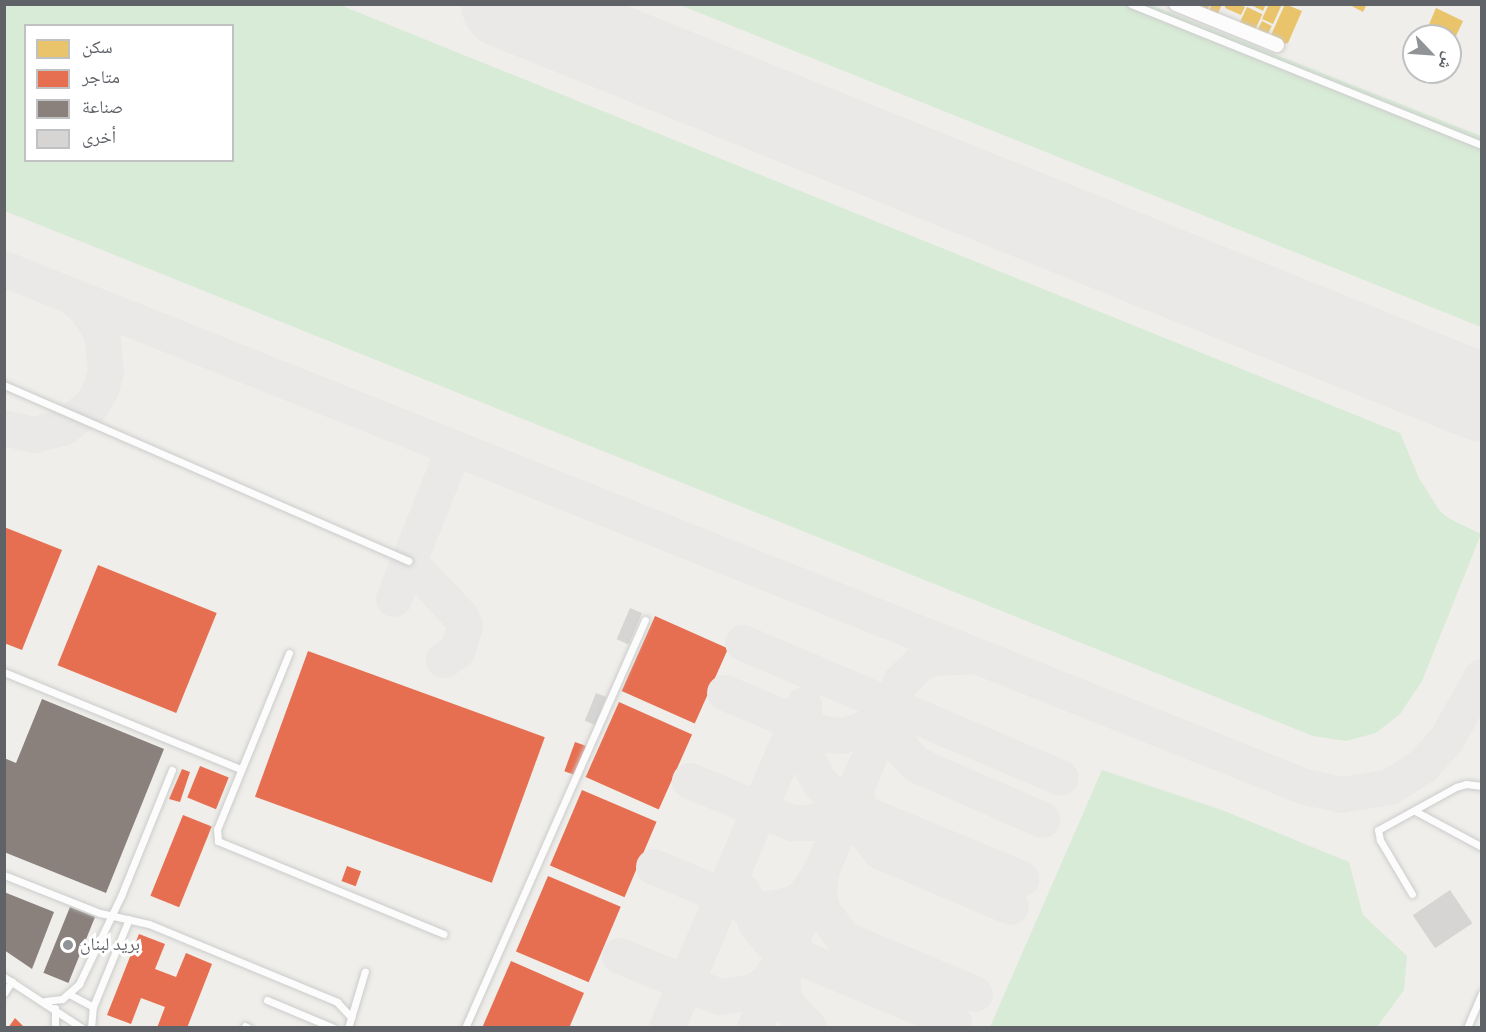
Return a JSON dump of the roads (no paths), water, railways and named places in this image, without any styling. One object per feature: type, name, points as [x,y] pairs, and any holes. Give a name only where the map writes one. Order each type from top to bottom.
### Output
[{"type":"street","points":[[1176,4],[1278,45]]},
{"type":"lane","points":[[1131,4],[1482,145]]},
{"type":"lane","points":[[4,385],[408,561]]},
{"type":"lane","points":[[465,1028],[645,620]]},
{"type":"lane","points":[[289,653],[217,829],[221,844],[444,934]]},
{"type":"lane","points":[[4,672],[241,769]]},
{"type":"lane","points":[[45,1001],[69,994],[79,984],[111,916],[172,770]]},
{"type":"lane","points":[[1412,894],[1378,835],[1382,825],[1415,812],[1456,787],[1482,786]]},
{"type":"lane","points":[[1415,812],[1482,847]]},
{"type":"lane","points":[[4,875],[111,916],[129,919],[336,1002],[351,1017]]},
{"type":"lane","points":[[91,1028],[93,1007],[129,919]]},
{"type":"lane","points":[[348,1028],[365,971]]},
{"type":"lane","points":[[4,977],[45,1001],[82,1028]]},
{"type":"lane","points":[[4,993],[12,981]]},
{"type":"lane","points":[[1467,1028],[1482,993]]},
{"type":"lane","points":[[69,994],[93,1007]]},
{"type":"lane","points":[[267,1000],[334,1028]]},
{"type":"lane","points":[[55,1008],[55,1028]]},
{"type":"place","name":"بريد لبنان","points":[[68,945]]}]
